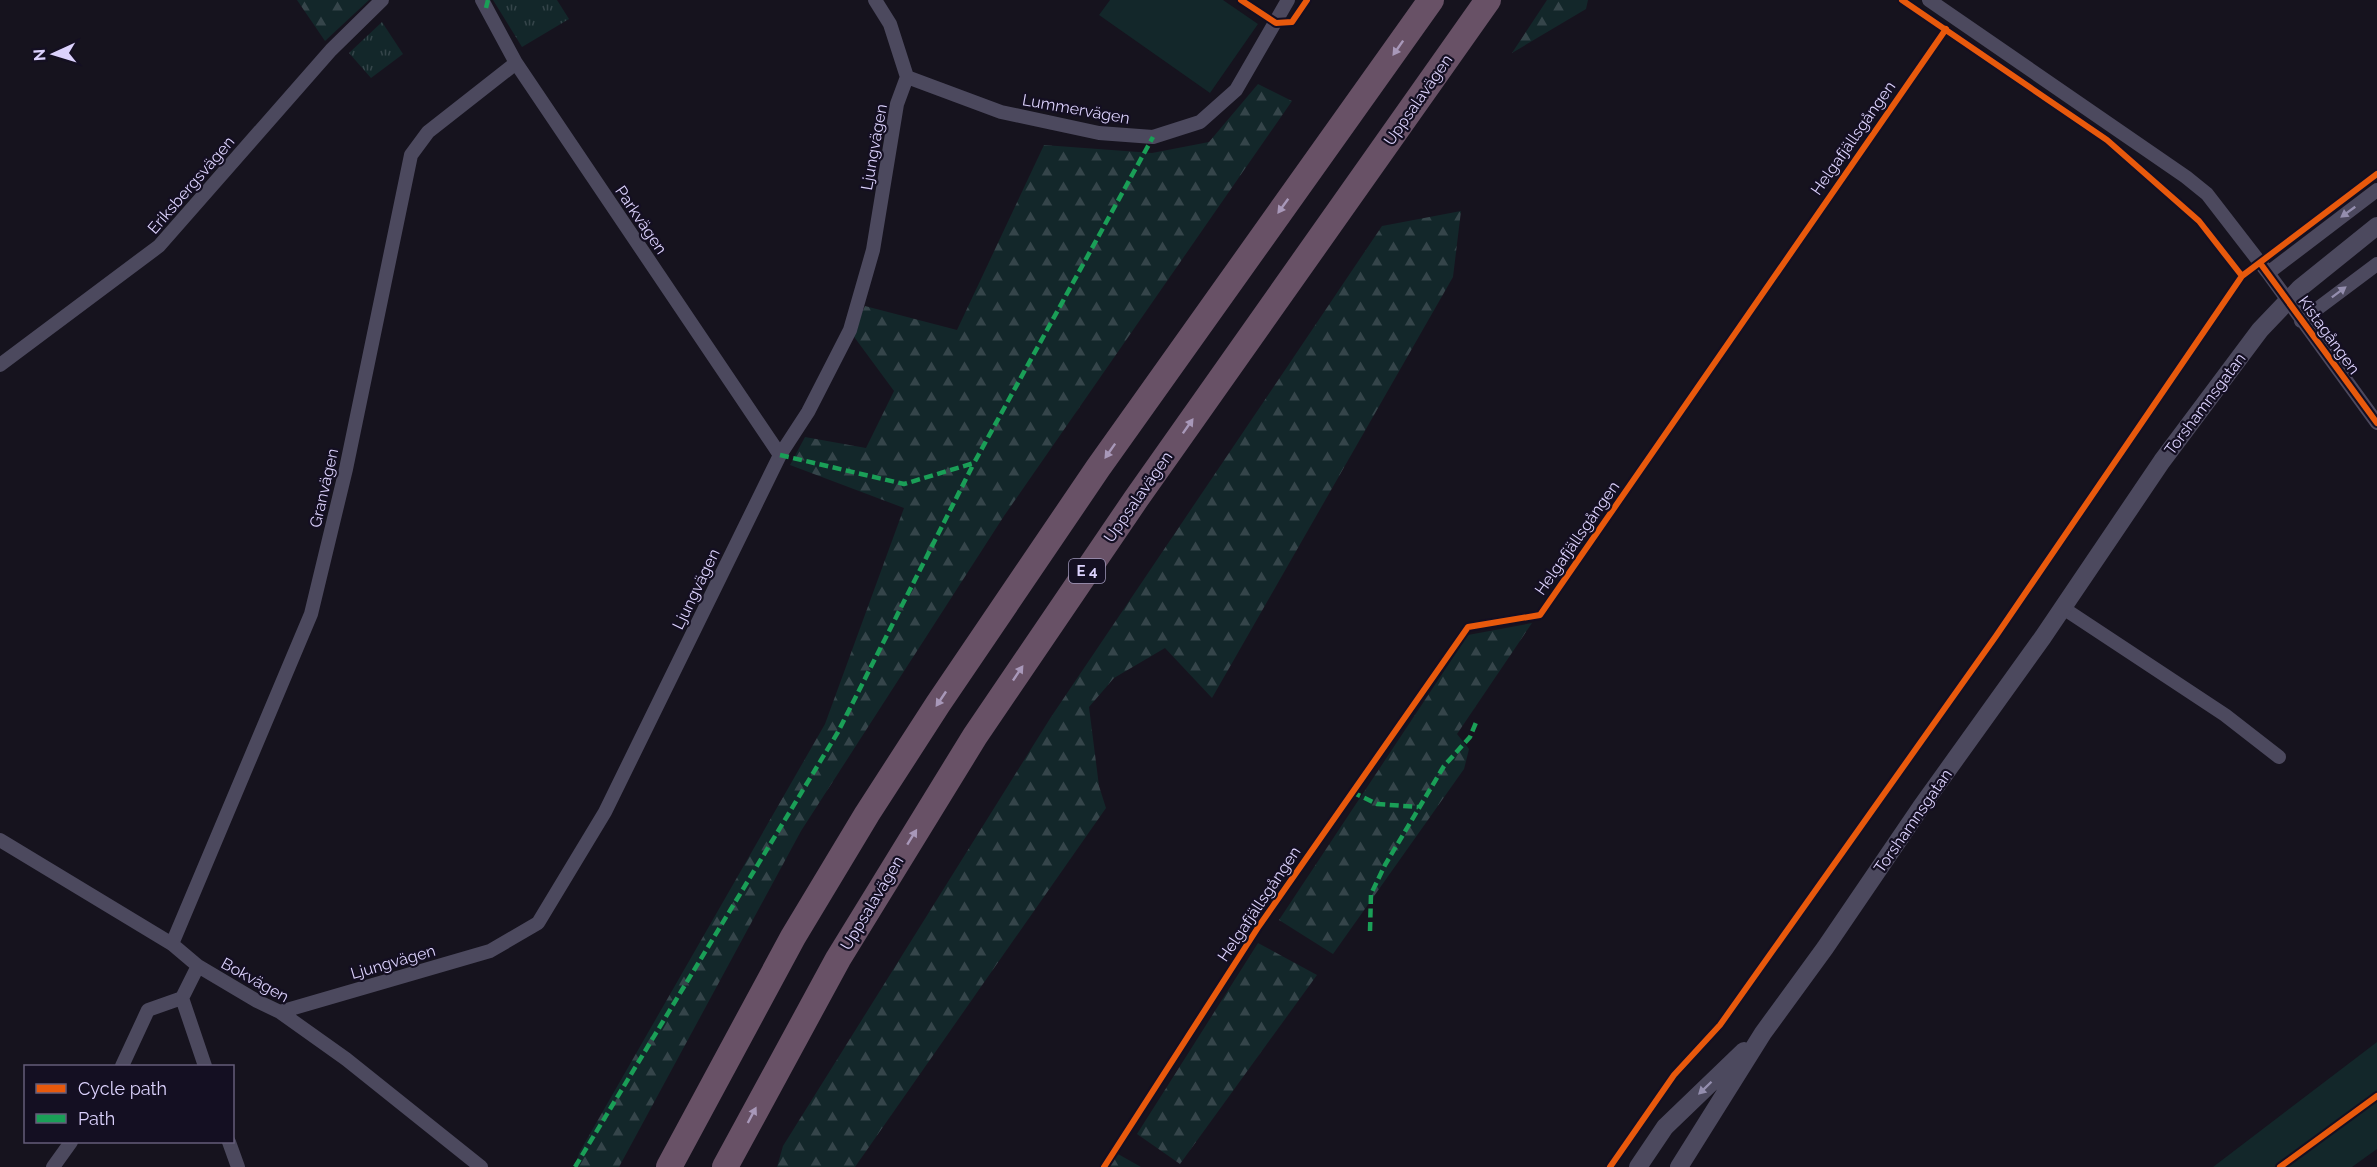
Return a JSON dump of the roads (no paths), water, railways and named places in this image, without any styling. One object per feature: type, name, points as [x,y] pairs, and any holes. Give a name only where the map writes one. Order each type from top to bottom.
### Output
[{"type":"highway","points":[[669,1167],[793,937],[867,814],[938,704],[1105,458],[1431,0]]},
{"type":"highway","name":"Uppsalavägen","points":[[725,1167],[838,959],[975,736],[1136,499],[1488,0]]},
{"type":"street","name":"Eriksbergsvägen","points":[[0,365],[159,246],[331,50],[382,0]]},
{"type":"street","name":"Parkvägen","points":[[482,0],[516,63],[780,455]]},
{"type":"street","points":[[875,0],[890,24],[907,77]]},
{"type":"street","name":"Lummervägen","points":[[907,77],[1001,112],[1099,133],[1153,137],[1200,122],[1236,90],[1288,0]]},
{"type":"street","name":"Kistagången","points":[[1929,0],[2186,177],[2207,194],[2268,273],[2377,423]]},
{"type":"street","name":"Granvägen","points":[[171,944],[311,614],[346,469],[411,155],[428,132],[516,63]]},
{"type":"street","name":"Ljungvägen","points":[[280,1012],[490,951],[538,923],[605,812],[780,455],[808,412],[850,330],[873,250],[897,104],[907,77]]},
{"type":"street","points":[[2268,273],[2377,190]]},
{"type":"street","name":"Torshamnsgatan","points":[[1679,1167],[1763,1033],[1825,948],[2162,461],[2260,330],[2300,288],[2377,226]]},
{"type":"street","points":[[2301,321],[2377,264]]},
{"type":"street","points":[[2062,608],[2225,715],[2279,757]]},
{"type":"street","name":"Bokvägen","points":[[0,840],[171,944],[198,966],[257,1002],[280,1012],[346,1059],[481,1167]]},
{"type":"street","points":[[122,1065],[148,1010],[182,998],[198,966]]},
{"type":"street","points":[[182,998],[205,1065]]},
{"type":"street","name":"Torshamnsgatan","points":[[1638,1167],[1665,1127],[1763,1033]]},
{"type":"street","points":[[53,1167],[70,1143]]},
{"type":"street","points":[[230,1143],[238,1167]]}]
